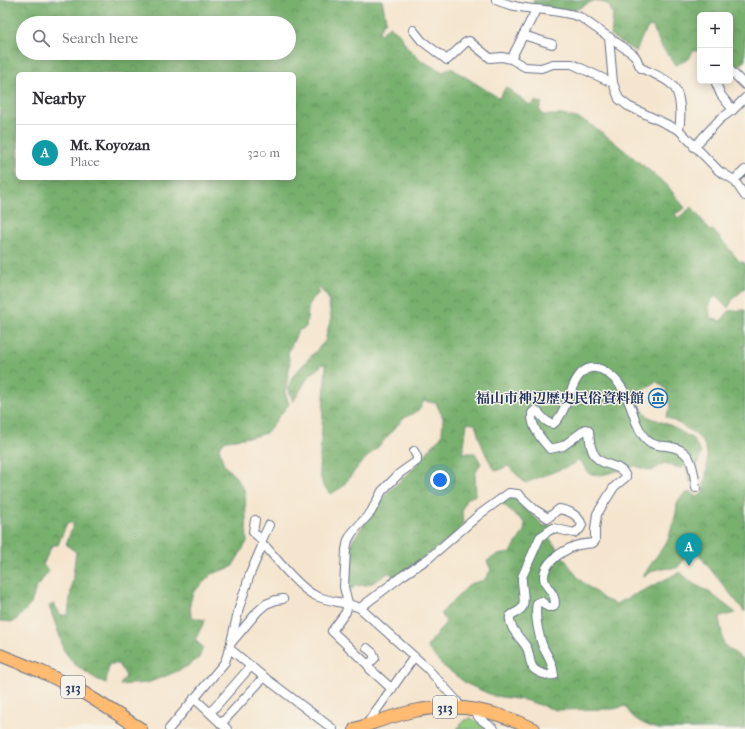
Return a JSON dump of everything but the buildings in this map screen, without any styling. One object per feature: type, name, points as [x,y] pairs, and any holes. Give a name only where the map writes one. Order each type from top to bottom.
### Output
[{"type":"highway","name":"313","points":[[0,655],[42,672],[79,690],[141,729]]},
{"type":"highway","name":"313","points":[[361,728],[414,711],[430,708],[461,708],[474,709],[496,714],[534,729]]},
{"type":"street","points":[[496,0],[536,10],[570,14],[580,18],[609,37],[637,57],[638,64],[641,68],[671,83],[675,88],[679,102],[681,119],[679,130]]},
{"type":"street","points":[[511,59],[536,10]]},
{"type":"street","points":[[413,30],[422,41],[447,60],[466,42],[469,41],[490,58],[502,57],[511,59],[525,67],[541,68],[553,64],[572,64],[613,83]]},
{"type":"street","points":[[523,35],[552,44]]},
{"type":"street","points":[[609,37],[613,83],[617,96],[622,102],[679,130],[694,147],[719,170],[734,180],[745,196]]},
{"type":"street","points":[[733,73],[745,85]]},
{"type":"street","points":[[716,84],[721,95],[733,110]]},
{"type":"street","points":[[694,147],[720,119],[733,110],[745,98]]},
{"type":"street","points":[[734,180],[745,170]]},
{"type":"street","points":[[360,608],[402,576],[429,558],[480,514],[509,493],[518,494],[534,510],[548,518],[559,509],[565,510],[581,521],[582,525],[580,529],[574,533],[553,528],[540,537],[522,577],[521,584],[524,604],[522,608],[510,616],[509,620],[515,632],[527,649],[532,667],[537,671],[550,676],[554,675],[550,660],[544,648],[538,625],[536,608],[537,603],[541,601],[548,607],[553,607],[555,604],[555,597],[545,582],[544,575],[548,564],[560,554],[573,546],[593,543],[595,541],[597,514],[614,487],[626,476],[620,469],[597,458],[591,448],[589,431],[586,429],[563,446],[550,449],[537,433],[532,418],[532,413],[535,410],[547,423],[553,424],[556,422],[576,380],[582,372],[590,368],[603,370],[613,377],[623,389],[640,431],[646,440],[655,445],[676,447],[686,454],[692,463],[696,488]]},
{"type":"street","points":[[392,688],[370,669],[368,665],[332,631],[346,612],[348,604],[344,587],[348,540],[352,532],[368,515],[382,492],[400,473],[416,461],[417,457],[414,451]]},
{"type":"street","points":[[255,520],[253,532],[298,582],[311,594],[360,608],[427,668],[456,700],[461,708]]},
{"type":"street","points":[[169,729],[225,662],[239,608],[250,574],[269,525]]},
{"type":"street","points":[[230,646],[258,610],[266,604],[283,599]]},
{"type":"street","points":[[230,646],[264,677],[333,729]]},
{"type":"street","points":[[367,648],[373,653],[375,658],[368,665]]},
{"type":"street","points":[[361,728],[414,657]]},
{"type":"street","points":[[210,713],[251,666]]},
{"type":"street","points":[[194,698],[224,726],[264,677]]},
{"type":"street","points":[[474,709],[479,718],[494,729]]},
{"type":"green space","points":[[0,0],[382,0],[386,20],[379,31],[381,34],[389,26],[399,33],[407,47],[420,60],[443,72],[451,68],[499,98],[506,87],[531,106],[535,101],[542,103],[539,109],[543,115],[562,115],[577,118],[588,123],[604,134],[667,185],[685,208],[675,214],[678,218],[692,207],[710,231],[713,230],[740,262],[744,262],[745,264],[745,288],[733,299],[728,308],[715,296],[709,304],[710,318],[721,321],[729,311],[745,310],[745,612],[694,549],[677,568],[657,569],[642,577],[668,540],[676,513],[677,503],[684,494],[691,492],[698,497],[703,492],[707,463],[706,448],[697,436],[666,417],[670,407],[666,389],[656,381],[637,395],[642,409],[649,417],[672,426],[693,439],[701,453],[692,483],[689,481],[686,466],[680,468],[664,463],[652,471],[635,466],[602,475],[589,474],[582,463],[576,459],[574,464],[525,483],[508,466],[496,471],[481,443],[475,424],[467,423],[463,453],[475,453],[481,463],[475,474],[476,495],[466,499],[462,511],[463,525],[454,536],[394,578],[390,573],[388,573],[376,581],[368,584],[360,586],[355,585],[353,589],[347,588],[352,541],[386,494],[410,472],[442,435],[443,418],[436,403],[424,401],[420,409],[403,419],[378,447],[361,463],[342,487],[331,494],[323,486],[319,470],[326,366],[323,364],[309,376],[293,402],[288,387],[293,376],[325,341],[331,317],[328,298],[318,286],[319,293],[309,303],[306,327],[298,331],[288,353],[290,365],[285,392],[289,404],[266,433],[252,437],[226,440],[219,447],[224,465],[236,477],[245,491],[247,542],[232,567],[212,574],[193,593],[190,603],[191,617],[205,620],[195,640],[203,647],[199,658],[188,666],[147,683],[120,685],[126,676],[119,664],[109,664],[106,683],[96,679],[74,664],[63,649],[49,606],[54,604],[61,615],[68,615],[76,552],[66,544],[74,523],[67,523],[58,545],[52,545],[43,565],[49,571],[36,588],[31,604],[14,622],[0,621]]},
{"type":"green space","points":[[533,0],[595,0],[573,11],[534,8]]},
{"type":"green space","points":[[595,0],[745,0],[745,59],[743,63],[733,67],[733,12],[697,12],[697,51],[693,51],[689,59],[676,65],[661,46],[653,27],[649,26],[642,37],[636,52],[611,36],[613,14],[608,4]]},
{"type":"green space","points":[[509,498],[516,499],[544,526],[552,525],[566,528],[548,536],[579,579],[604,599],[616,604],[680,572],[694,584],[709,592],[736,613],[719,617],[724,645],[744,660],[745,659],[745,729],[659,729],[639,721],[631,715],[626,706],[613,709],[556,710],[524,700],[494,696],[467,684],[442,665],[427,647],[446,622],[441,613],[470,584],[484,580],[491,570],[487,561],[497,555],[510,553],[524,531],[525,523],[502,503]]},
{"type":"green space","points":[[471,718],[486,729],[457,729],[464,721]]},
{"type":"place","name":"福山市神辺歴史民俗資料館","points":[[658,398]]},
{"type":"place","name":"Mt. Koyozan","points":[[689,566]]}]
